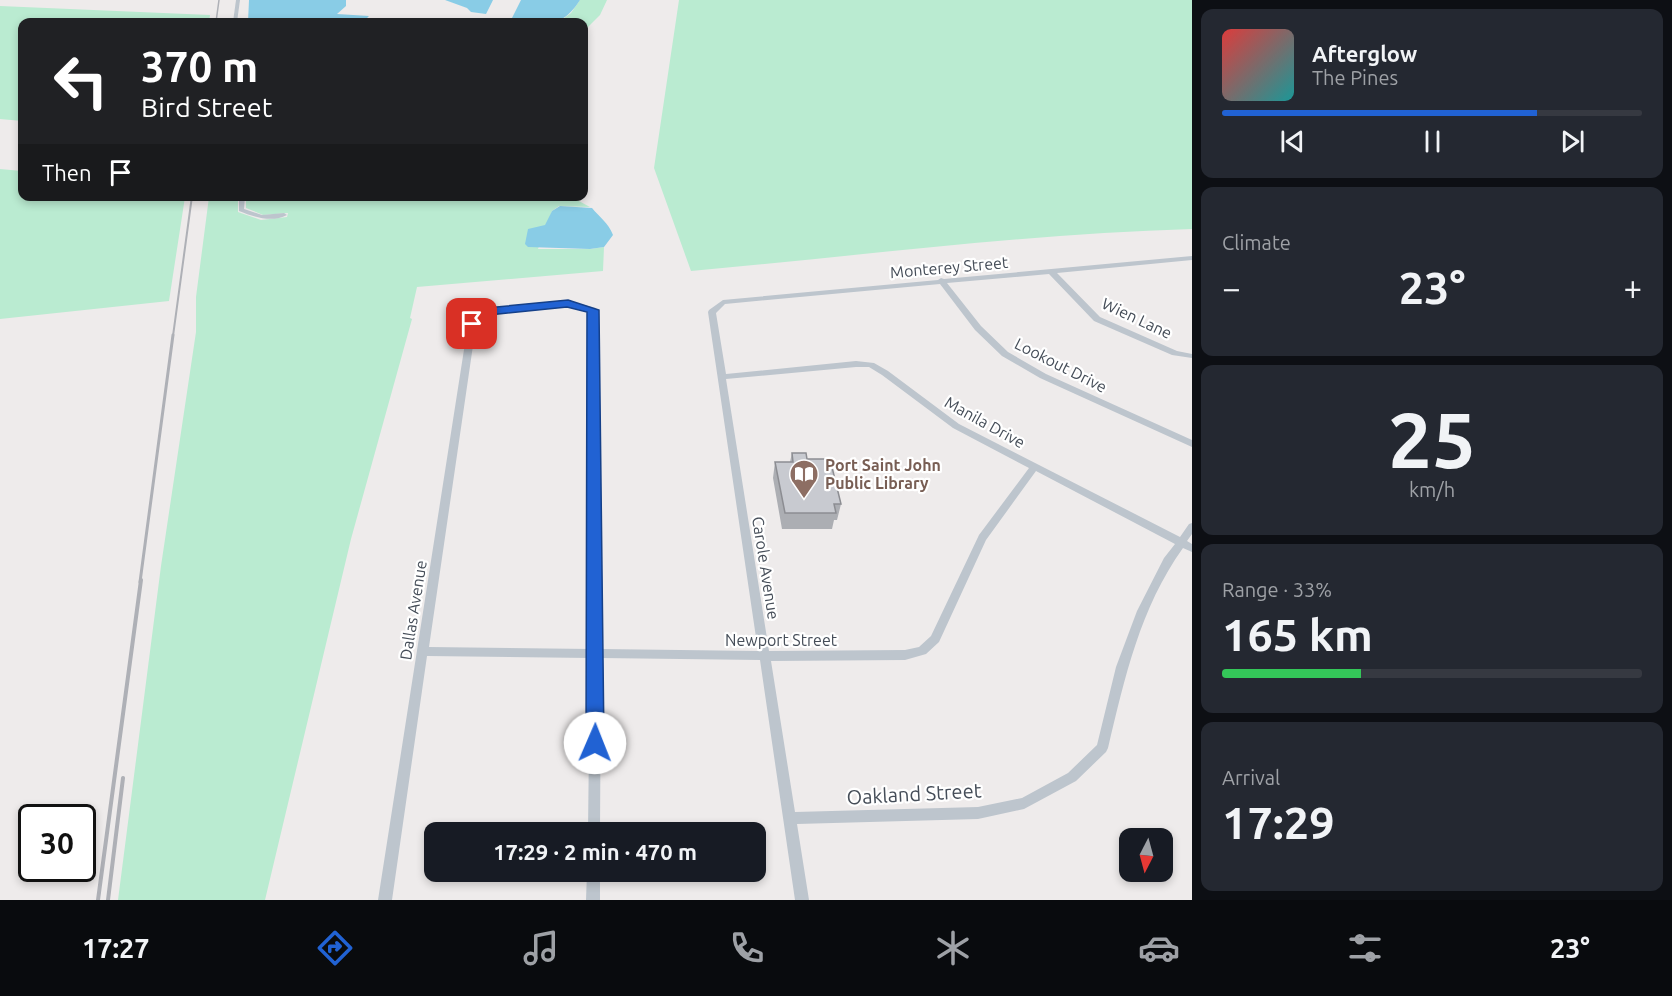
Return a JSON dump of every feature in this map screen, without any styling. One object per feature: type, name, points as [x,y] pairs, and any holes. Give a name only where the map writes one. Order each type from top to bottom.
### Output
[{"type":"street","points":[[236,18],[238,0]]},
{"type":"street","points":[[242,201],[241,210],[261,217],[284,215]]},
{"type":"street","name":"Monterey Street","points":[[712,312],[723,302],[1192,258]]},
{"type":"street","name":"Wien Lane","points":[[1051,271],[1097,320],[1175,352],[1192,356]]},
{"type":"street","name":"Lookout Drive","points":[[942,280],[978,328],[1005,354],[1043,376],[1192,444]]},
{"type":"street","name":"Dallas Avenue","points":[[385,900],[472,324],[486,312],[568,303],[593,310],[596,653]]},
{"type":"street","name":"Carole Avenue","points":[[712,312],[802,900]]},
{"type":"street","name":"Manila Drive","points":[[722,377],[856,364],[871,365],[956,426],[1187,545]]},
{"type":"street","name":"Newport Street","points":[[422,651],[764,656],[905,655],[922,651],[935,639],[982,538],[1035,466]]},
{"type":"street","name":"Oakland Street","points":[[790,818],[978,813],[1024,803],[1072,777],[1102,748],[1122,667],[1142,611],[1168,561],[1187,545],[1192,527]]},
{"type":"street","points":[[594,822],[596,653]]},
{"type":"street","points":[[593,900],[594,882]]},
{"type":"green space","points":[[580,0],[607,0],[600,15],[588,27],[588,18],[564,18]]},
{"type":"green space","points":[[679,0],[1192,0],[1192,229],[1004,241],[691,271],[654,168]]},
{"type":"green space","points":[[0,6],[210,15],[210,18],[18,18],[18,121],[0,119]]},
{"type":"green space","points":[[0,169],[18,171],[18,201],[184,201],[169,301],[0,319]]},
{"type":"green space","points":[[208,201],[238,201],[238,212],[261,220],[287,217],[288,213],[263,215],[246,208],[246,201],[579,201],[590,207],[559,206],[552,211],[538,249],[604,247],[603,271],[417,287],[410,318],[412,319],[351,539],[265,900],[118,900],[161,566],[196,332],[196,297]]},
{"type":"water","points":[[249,0],[346,0],[346,6],[337,14],[369,16],[367,18],[248,18]]},
{"type":"water","points":[[445,0],[493,0],[486,14],[471,12],[467,8]]},
{"type":"water","points":[[521,0],[580,0],[563,18],[512,18]]},
{"type":"water","points":[[560,206],[592,208],[606,223],[613,235],[604,247],[590,249],[528,247],[525,244],[528,229],[545,225],[552,211]]},
{"type":"building","name":"Port Saint John Public Library","points":[[792,453],[806,453],[807,459],[830,459],[841,504],[834,504],[836,513],[785,513],[775,462],[793,462]]},
{"type":"railway","points":[[217,18],[219,0]]},
{"type":"railway","points":[[173,336],[191,201]]},
{"type":"railway","points":[[140,582],[173,335]]},
{"type":"railway","points":[[98,900],[141,580]]},
{"type":"railway","points":[[108,900],[123,778]]},
{"type":"place","name":"Port Saint John Public Library","points":[[804,500]]},
{"type":"route","points":[[472,324],[486,312],[568,303],[593,310],[595,743]]}]
